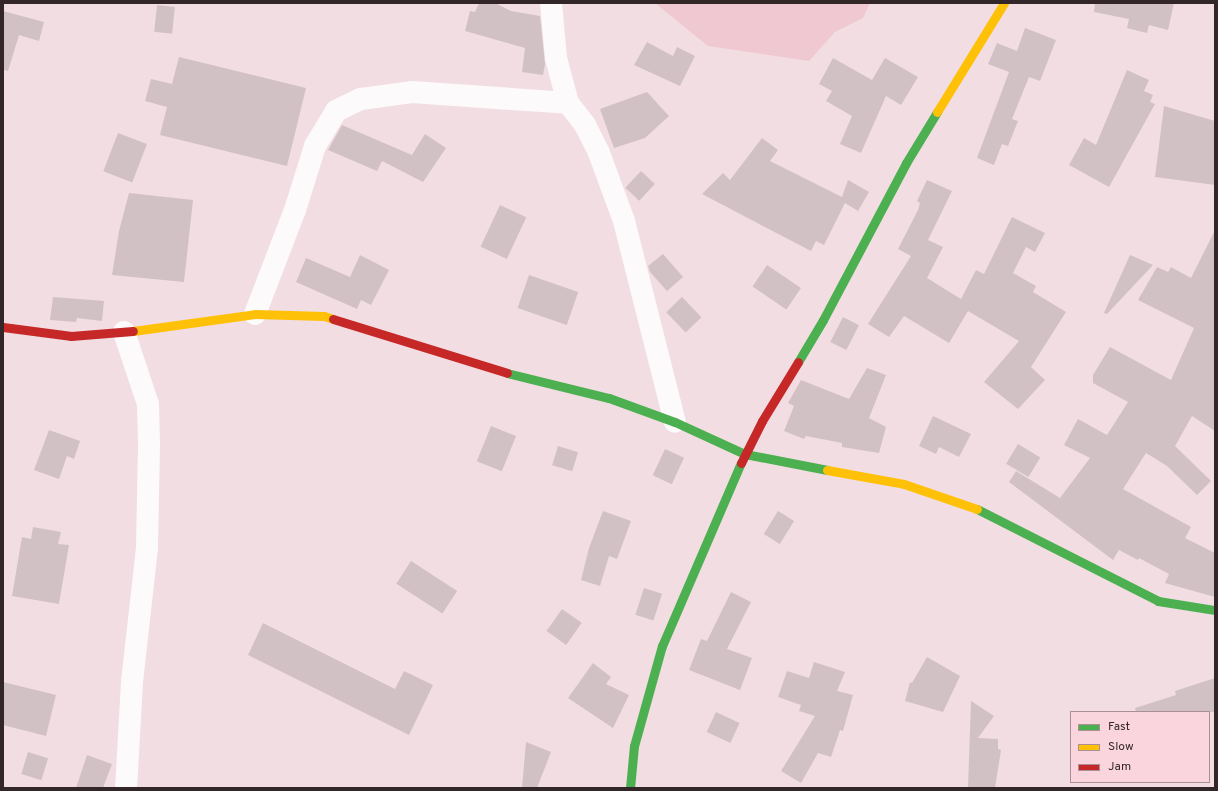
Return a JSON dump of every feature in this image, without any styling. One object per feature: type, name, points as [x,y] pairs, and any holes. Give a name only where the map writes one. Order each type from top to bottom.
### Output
[{"type":"street","points":[[551,3],[556,58],[568,103],[585,125],[599,153],[624,221],[675,422]]},
{"type":"street","points":[[630,788],[634,746],[662,646],[745,454],[762,421],[830,307],[906,163],[1004,3]]},
{"type":"street","points":[[255,314],[295,210],[315,146],[336,111],[362,99],[412,92],[568,103]]},
{"type":"street","points":[[3,327],[71,336],[124,332],[255,314],[324,316],[485,368],[609,398],[675,422],[745,454],[904,484],[982,511],[1060,554],[1158,601],[1178,606],[1215,610]]},
{"type":"street","points":[[124,332],[148,404],[149,444],[148,548],[132,682],[126,788]]},
{"type":"shaded area","points":[[655,3],[870,3],[863,18],[835,32],[809,61],[708,46]]},
{"type":"building","points":[[479,3],[495,3],[511,11],[540,16],[545,64],[543,75],[522,72],[525,48],[465,31],[470,11],[475,12]]},
{"type":"building","points":[[1095,3],[1174,3],[1168,30],[1149,25],[1147,33],[1127,28],[1129,19],[1094,12]]},
{"type":"building","points":[[157,5],[175,7],[172,34],[154,32]]},
{"type":"building","points":[[3,11],[44,22],[39,41],[19,35],[8,71],[3,70]]},
{"type":"building","points":[[1025,28],[1056,40],[1040,81],[1029,77],[1012,119],[1018,121],[1008,146],[1002,144],[994,165],[977,158],[1009,72],[988,64],[997,43],[1017,51]]},
{"type":"building","points":[[647,42],[673,56],[677,47],[695,56],[680,86],[634,65]]},
{"type":"building","points":[[179,57],[306,88],[287,166],[160,135],[167,107],[145,101],[151,79],[172,84]]},
{"type":"building","points":[[833,58],[872,80],[885,58],[918,77],[901,105],[886,96],[861,153],[840,144],[852,116],[826,101],[832,91],[819,84]]},
{"type":"building","points":[[1127,70],[1149,80],[1144,91],[1153,95],[1150,102],[1155,104],[1109,187],[1069,165],[1084,138],[1096,145]]},
{"type":"building","points":[[647,92],[669,116],[645,138],[614,148],[600,109]]},
{"type":"building","points":[[1164,106],[1215,121],[1215,185],[1155,177]]},
{"type":"building","points":[[342,125],[412,155],[425,134],[446,148],[423,182],[382,161],[377,171],[328,150]]},
{"type":"building","points":[[118,133],[147,144],[132,182],[103,171]]},
{"type":"building","points":[[762,138],[778,150],[770,161],[842,197],[848,180],[869,192],[858,211],[845,203],[824,245],[816,241],[811,251],[702,194],[723,173],[730,180]]},
{"type":"building","points":[[641,171],[655,184],[639,201],[625,188]]},
{"type":"building","points":[[927,180],[952,191],[928,240],[943,247],[927,278],[961,299],[976,270],[984,274],[1012,217],[1045,233],[1035,252],[1026,247],[1013,273],[1036,286],[1033,292],[1066,312],[1031,367],[1045,380],[1018,409],[984,382],[1019,341],[968,311],[949,343],[904,316],[889,337],[868,324],[911,256],[898,249],[918,210],[920,203],[917,201]]},
{"type":"building","points":[[129,193],[193,200],[184,282],[112,275],[119,231]]},
{"type":"building","points":[[500,205],[526,217],[507,259],[481,247]]},
{"type":"building","points":[[1215,230],[1215,431],[1192,416],[1175,446],[1211,481],[1197,495],[1167,466],[1146,453],[1123,489],[1191,527],[1185,538],[1215,553],[1215,597],[1165,583],[1169,574],[1139,558],[1138,560],[1119,550],[1113,560],[1009,482],[1016,471],[1060,498],[1090,458],[1064,445],[1078,419],[1107,435],[1128,402],[1093,383],[1093,375],[1110,347],[1171,380],[1194,328],[1138,300],[1157,267],[1168,272],[1171,267],[1191,278]]},
{"type":"building","points":[[663,254],[683,277],[667,291],[650,272],[648,266]]},
{"type":"building","points":[[360,255],[389,270],[371,305],[361,300],[357,309],[296,282],[306,258],[350,277]]},
{"type":"building","points":[[1130,255],[1153,265],[1107,314],[1104,313]]},
{"type":"building","points":[[767,265],[801,288],[786,309],[752,287]]},
{"type":"building","points":[[529,275],[578,292],[567,325],[518,308]]},
{"type":"building","points":[[53,297],[104,301],[102,321],[77,318],[76,322],[50,320]]},
{"type":"building","points":[[682,297],[701,317],[686,332],[666,312]]},
{"type":"building","points":[[843,317],[859,325],[846,350],[830,342]]},
{"type":"building","points":[[867,368],[886,375],[869,418],[886,427],[879,453],[842,447],[842,443],[806,436],[804,439],[784,431],[794,406],[788,403],[801,380],[849,399]]},
{"type":"building","points":[[933,416],[971,434],[959,457],[939,447],[936,454],[919,446]]},
{"type":"building","points":[[491,426],[516,436],[502,471],[477,461]]},
{"type":"building","points":[[49,430],[80,441],[74,459],[67,456],[59,479],[34,470]]},
{"type":"building","points":[[1018,444],[1040,457],[1028,477],[1006,464]]},
{"type":"building","points":[[558,446],[578,452],[572,471],[552,465]]},
{"type":"building","points":[[665,449],[684,458],[672,484],[653,475]]},
{"type":"building","points":[[603,511],[631,521],[617,559],[609,556],[600,586],[581,580],[589,548]]},
{"type":"building","points":[[778,511],[794,521],[780,544],[764,534]]},
{"type":"building","points":[[33,527],[61,532],[58,544],[69,545],[59,604],[12,596],[22,537],[31,539]]},
{"type":"building","points":[[411,561],[457,591],[442,614],[396,584]]},
{"type":"building","points":[[644,588],[662,594],[653,621],[635,615]]},
{"type":"building","points":[[731,592],[751,602],[727,649],[752,658],[740,690],[689,670],[701,639],[707,641]]},
{"type":"building","points":[[562,609],[582,623],[566,645],[547,631]]},
{"type":"building","points":[[263,623],[395,689],[404,671],[433,685],[409,735],[248,655]]},
{"type":"building","points":[[927,657],[960,676],[943,712],[905,701],[910,682],[912,683]]},
{"type":"building","points":[[814,662],[845,672],[837,691],[853,695],[843,731],[840,730],[831,757],[818,753],[801,783],[781,771],[815,716],[799,711],[801,705],[778,697],[787,671],[809,678]]},
{"type":"building","points":[[593,663],[611,677],[606,684],[629,695],[613,728],[568,698]]},
{"type":"building","points":[[1215,678],[1215,712],[1136,711],[1135,708],[1176,695],[1175,691]]},
{"type":"building","points":[[3,682],[56,695],[46,736],[3,725]]},
{"type":"building","points":[[971,701],[994,716],[978,738],[998,739],[998,749],[1001,750],[995,788],[968,788]]},
{"type":"building","points":[[716,712],[740,723],[730,743],[707,732]]},
{"type":"building","points":[[526,742],[551,752],[537,788],[522,788]]},
{"type":"building","points":[[28,752],[48,758],[41,780],[21,774]]},
{"type":"building","points":[[87,755],[112,764],[103,788],[76,788]]},
{"type":"traffic: fast","points":[[798,362],[823,320],[906,163],[937,112]]},
{"type":"traffic: fast","points":[[507,373],[609,398],[675,422],[745,454],[827,470]]},
{"type":"traffic: fast","points":[[630,788],[634,746],[662,646],[741,463]]},
{"type":"traffic: fast","points":[[977,509],[1158,601],[1215,610]]},
{"type":"traffic: slow","points":[[937,112],[1004,3]]},
{"type":"traffic: slow","points":[[133,331],[255,314],[324,316],[333,319]]},
{"type":"traffic: slow","points":[[827,470],[904,484],[977,509]]},
{"type":"traffic: jam","points":[[333,319],[507,373]]},
{"type":"traffic: jam","points":[[3,327],[71,336],[133,331]]},
{"type":"traffic: jam","points":[[741,463],[762,421],[798,362]]}]
